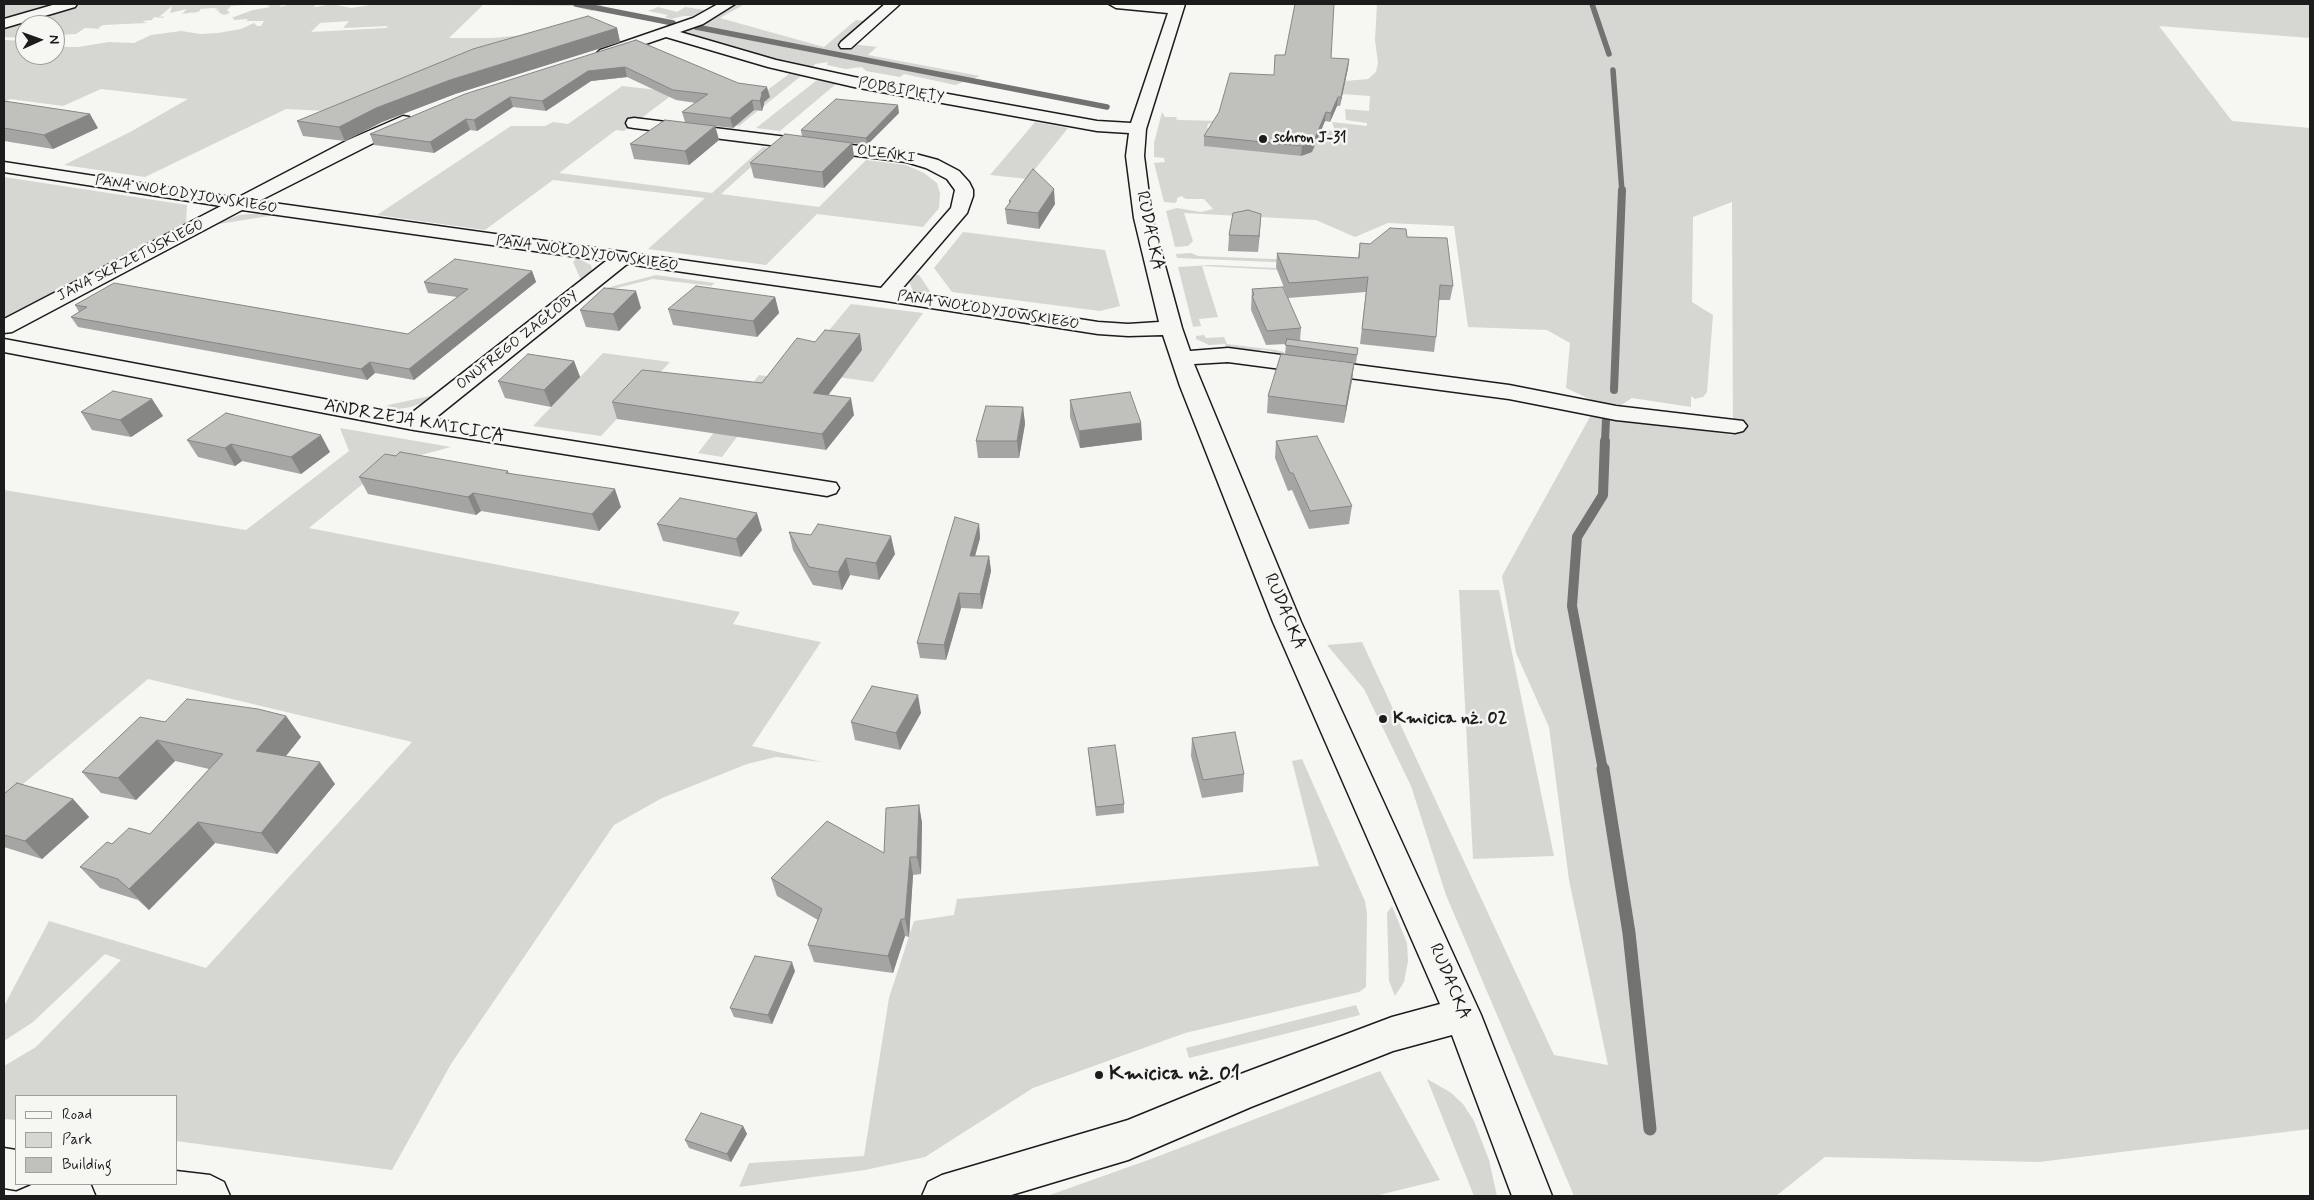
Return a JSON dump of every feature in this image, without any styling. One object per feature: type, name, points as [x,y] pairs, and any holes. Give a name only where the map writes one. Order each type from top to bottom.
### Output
[{"type":"street","points":[[4,24],[70,4]]},
{"type":"street","points":[[585,59],[668,33],[703,19],[728,4]]},
{"type":"street","points":[[846,45],[893,4]]},
{"type":"street","name":"RUDACKA","points":[[1116,4],[1177,6],[1138,129],[1135,156],[1143,218],[1171,328],[1180,358],[1286,622],[1463,1015],[1532,1196]]},
{"type":"street","name":"PODBIPIĘTY","points":[[668,33],[773,64],[854,82],[1097,126],[1138,129]]},
{"type":"street","name":"JANA SKRZETUSKIEGO","points":[[4,327],[365,138],[421,114]]},
{"type":"street","name":"OLEŃKI","points":[[634,124],[904,156],[929,162],[953,175],[960,182],[964,190],[960,209],[886,296]]},
{"type":"street","name":"PANA WOŁODYJOWSKIEGO","points":[[4,167],[241,204],[1102,328],[1136,330],[1171,328]]},
{"type":"street","name":"ONUFREGO ZAGŁOBY","points":[[414,423],[621,259]]},
{"type":"street","name":"ANDRZEJA KMICICA","points":[[4,346],[414,423],[827,488]]},
{"type":"street","points":[[1180,358],[1228,355],[1509,392],[1642,416],[1734,426]]},
{"type":"street","points":[[942,1196],[1128,1140],[1238,1094],[1376,1040],[1463,1015]]},
{"type":"street","points":[[120,1185],[210,1196]]},
{"type":"green space","points":[[4,4],[64,4],[25,15],[15,15],[15,18],[4,21]]},
{"type":"green space","points":[[76,4],[258,4],[231,6],[227,10],[230,13],[224,15],[218,12],[220,10],[215,11],[218,9],[214,8],[200,9],[200,11],[190,14],[194,12],[182,14],[187,9],[170,13],[172,6],[159,17],[165,16],[162,18],[154,17],[152,20],[142,21],[147,23],[103,25],[98,28],[101,29],[85,28],[76,34],[65,35],[65,15],[40,15]]},
{"type":"green space","points":[[266,4],[282,4],[280,7],[291,4],[317,4],[314,6],[316,7],[332,4],[351,8],[377,4],[605,4],[592,11],[572,6],[483,5],[449,38],[492,38],[535,34],[348,112],[286,109],[145,177],[64,165],[132,131],[188,99],[101,89],[63,106],[10,99],[4,102],[4,40],[15,41],[15,65],[65,65],[65,47],[78,47],[109,42],[134,43],[151,35],[181,31],[201,34],[218,33],[241,29],[254,23],[257,26],[261,26],[264,21],[233,20],[234,18],[231,18],[253,10],[270,7]],"holes":[[[349,21],[343,28],[388,26],[386,28],[311,32],[320,23]]]},
{"type":"green space","points":[[735,4],[745,4],[720,18],[824,47],[856,20],[865,21],[836,46],[852,44],[877,47],[868,55],[980,76],[955,85],[904,74],[900,77],[866,71],[862,67],[846,69],[827,65],[828,62],[815,64],[813,67],[784,60],[779,62],[686,33],[689,29]]},
{"type":"green space","points":[[1377,4],[2310,4],[2310,38],[2159,26],[2232,121],[2310,128],[2310,1129],[2039,1162],[1825,1157],[1776,1196],[1574,1196],[1446,895],[1411,786],[1364,689],[1327,645],[1362,642],[1554,1055],[1608,1065],[1569,880],[1549,727],[1516,653],[1502,576],[1591,415],[1733,435],[1732,202],[1693,217],[1692,302],[1713,315],[1707,392],[1703,397],[1695,399],[1691,396],[1691,407],[1632,398],[1621,405],[1596,402],[1566,388],[1570,343],[1547,330],[1468,327],[1454,226],[1388,223],[1355,237],[1316,220],[1184,213],[1193,241],[1188,246],[1175,247],[1166,211],[1177,208],[1201,212],[1213,209],[1204,199],[1186,199],[1181,196],[1177,198],[1175,203],[1164,202],[1154,163],[1165,162],[1164,158],[1154,157],[1154,143],[1162,112],[1165,117],[1178,117],[1175,119],[1180,120],[1221,121],[1208,124],[1207,128],[1213,130],[1212,146],[1301,156],[1312,152],[1319,135],[1303,128],[1335,131],[1332,122],[1367,126],[1367,123],[1346,120],[1345,109],[1369,111],[1370,96],[1342,94],[1345,81],[1368,79],[1376,72],[1378,63],[1375,40]]},
{"type":"green space","points":[[658,7],[677,12],[685,7],[705,10],[693,16],[671,19],[665,17],[668,15],[648,11]]},
{"type":"green space","points":[[15,23],[15,38],[4,37],[4,26]]},
{"type":"green space","points":[[789,74],[801,76],[739,126],[722,124]]},
{"type":"green space","points":[[817,80],[836,84],[780,131],[756,128]]},
{"type":"green space","points":[[622,86],[676,92],[624,131],[616,130],[559,173],[712,193],[763,147],[772,148],[721,194],[819,207],[866,160],[906,165],[924,173],[937,183],[940,193],[939,208],[923,227],[817,214],[766,265],[648,249],[705,198],[553,180],[485,230],[377,215],[511,126],[545,126],[553,122],[568,124]]},
{"type":"green space","points":[[1035,122],[1068,128],[1027,179],[990,175]]},
{"type":"green space","points":[[4,177],[187,205],[186,223],[181,226],[185,227],[4,321]]},
{"type":"green space","points":[[263,213],[275,215],[213,225],[239,215]]},
{"type":"green space","points":[[963,232],[1105,250],[1120,306],[1100,311],[952,292],[934,268]]},
{"type":"green space","points":[[1191,253],[1198,256],[1298,260],[1298,263],[1177,258],[1176,254]]},
{"type":"green space","points":[[577,258],[591,265],[592,270],[586,281],[581,280],[573,262]]},
{"type":"green space","points":[[1211,265],[1298,269],[1298,271],[1202,266],[1218,317],[1199,319],[1201,326],[1193,327],[1178,267]]},
{"type":"green space","points":[[656,275],[715,283],[711,286],[653,279],[605,291],[606,288]]},
{"type":"green space","points":[[913,275],[919,275],[934,297],[921,295],[913,291],[909,281]]},
{"type":"green space","points":[[851,304],[923,313],[873,382],[795,371]]},
{"type":"green space","points":[[1204,335],[1206,338],[1224,337],[1227,344],[1276,350],[1284,352],[1285,355],[1266,350],[1226,350],[1225,344],[1209,345],[1196,339],[1196,336]]},
{"type":"green space","points":[[603,353],[670,362],[601,436],[533,426]]},
{"type":"green space","points":[[759,375],[781,378],[722,457],[698,453]]},
{"type":"green space","points":[[435,395],[425,402],[411,407],[399,409],[384,408],[388,405]]},
{"type":"green space","points":[[340,428],[451,447],[387,464],[309,528],[740,612],[733,624],[821,642],[752,746],[822,762],[776,757],[747,764],[662,798],[614,825],[451,1064],[392,1170],[178,1141],[178,1095],[15,1095],[15,1120],[4,1119],[4,1066],[36,1047],[121,960],[105,954],[33,1022],[4,1041],[4,1006],[49,921],[206,968],[412,742],[148,679],[4,800],[4,490],[246,530],[349,451]]},
{"type":"green space","points":[[1459,590],[1499,590],[1554,856],[1473,859]]},
{"type":"green space","points":[[1302,759],[1365,901],[1367,914],[1366,987],[1359,992],[1185,1033],[1033,1088],[925,1157],[865,1170],[739,1187],[749,1163],[864,1156],[889,998],[914,921],[954,915],[957,899],[1319,866],[1292,761]]},
{"type":"green space","points":[[1392,906],[1407,943],[1408,961],[1404,982],[1395,996],[1389,981],[1387,913]]},
{"type":"green space","points":[[1356,1005],[1360,1015],[1189,1058],[1186,1048]]},
{"type":"green space","points":[[1380,1071],[1440,1180],[1375,1196],[1047,1196],[1151,1159]]},
{"type":"green space","points":[[1427,1079],[1450,1092],[1463,1104],[1474,1121],[1489,1160],[1497,1196],[1474,1196]]},
{"type":"building","points":[[1295,4],[1334,4],[1331,58],[1349,59],[1341,97],[1338,97],[1331,113],[1326,112],[1313,143],[1302,146],[1204,136],[1219,112],[1230,73],[1274,75],[1275,55],[1285,55]]},
{"type":"building","points":[[588,16],[617,28],[450,80],[376,108],[339,127],[297,121],[473,49]]},
{"type":"building","points":[[636,40],[738,83],[767,87],[761,93],[760,101],[752,100],[730,118],[682,112],[708,94],[673,90],[625,67],[588,71],[542,101],[510,97],[474,120],[466,119],[430,142],[370,134],[465,94]]},
{"type":"building","points":[[836,99],[898,105],[866,138],[801,130]]},
{"type":"building","points":[[4,101],[90,114],[44,135],[4,128]]},
{"type":"building","points":[[665,120],[715,126],[685,151],[630,144]]},
{"type":"building","points":[[785,134],[852,143],[822,172],[750,163]]},
{"type":"building","points":[[1033,169],[1054,189],[1038,213],[1005,209],[1011,201],[1009,201]]},
{"type":"building","points":[[1248,210],[1261,214],[1259,236],[1229,235],[1233,213]]},
{"type":"building","points":[[1390,228],[1406,229],[1407,237],[1447,238],[1453,286],[1440,285],[1436,337],[1362,329],[1368,277],[1289,283],[1277,253],[1359,258],[1360,243],[1370,244]]},
{"type":"building","points":[[455,259],[532,271],[409,369],[370,362],[361,369],[71,317],[87,307],[75,305],[114,283],[408,334],[468,289],[424,282]]},
{"type":"building","points":[[696,286],[775,297],[753,321],[668,309]]},
{"type":"building","points":[[1283,287],[1301,328],[1267,331],[1252,296],[1254,295],[1252,289]]},
{"type":"building","points":[[604,288],[636,291],[613,314],[580,310]]},
{"type":"building","points":[[825,330],[860,334],[813,393],[851,398],[822,434],[612,402],[642,370],[762,383],[797,338],[815,342]]},
{"type":"building","points":[[1287,339],[1358,348],[1357,355],[1285,345]]},
{"type":"building","points":[[528,354],[574,361],[544,390],[498,381]]},
{"type":"building","points":[[1281,354],[1354,363],[1346,406],[1268,396]]},
{"type":"building","points":[[113,391],[152,399],[120,420],[81,412]]},
{"type":"building","points":[[1130,392],[1141,423],[1079,431],[1070,400]]},
{"type":"building","points":[[986,406],[1023,407],[1017,441],[976,441]]},
{"type":"building","points":[[226,413],[321,435],[291,457],[231,444],[225,448],[187,440]]},
{"type":"building","points":[[1317,436],[1352,506],[1310,511],[1276,441]]},
{"type":"building","points":[[400,452],[508,471],[506,473],[615,489],[592,514],[473,493],[468,497],[359,477],[385,454],[396,456]]},
{"type":"building","points":[[680,498],[757,513],[736,539],[657,524]]},
{"type":"building","points":[[955,517],[979,524],[970,556],[989,556],[980,594],[959,593],[944,645],[917,643]]},
{"type":"building","points":[[818,524],[891,536],[876,563],[846,558],[838,572],[809,567],[789,532],[811,535]]},
{"type":"building","points":[[872,686],[918,695],[896,733],[851,722]]},
{"type":"building","points":[[187,699],[258,709],[286,716],[256,751],[320,762],[261,833],[198,822],[129,889],[118,879],[80,867],[107,842],[112,844],[129,828],[150,834],[223,754],[157,740],[118,778],[82,772],[140,717],[165,722]]},
{"type":"building","points":[[1235,732],[1244,774],[1203,780],[1192,738]]},
{"type":"building","points":[[1115,745],[1124,804],[1096,807],[1088,748]]},
{"type":"building","points":[[17,783],[73,799],[25,841],[4,835],[4,794]]},
{"type":"building","points":[[919,805],[917,857],[910,857],[905,919],[901,919],[888,956],[808,945],[822,909],[771,878],[827,821],[884,853],[886,808]]},
{"type":"building","points":[[755,956],[792,962],[768,1015],[730,1008]]},
{"type":"building","points":[[701,1113],[743,1126],[727,1154],[685,1140]]},
{"type":"waterway","points":[[576,4],[673,23]]},
{"type":"waterway","points":[[1592,4],[1609,54]]},
{"type":"waterway","points":[[696,27],[1107,107]]},
{"type":"waterway","points":[[1613,70],[1622,191]]},
{"type":"waterway","points":[[1614,390],[1622,191]]},
{"type":"waterway","points":[[1605,442],[1606,419]]},
{"type":"waterway","points":[[1603,770],[1572,606],[1577,537],[1603,495],[1605,441]]},
{"type":"waterway","points":[[1603,769],[1629,933],[1650,1129]]},
{"type":"place","name":"schron J-31","points":[[1263,139]]},
{"type":"place","name":"Kmicica nż. 02","points":[[1383,719]]},
{"type":"place","name":"Kmicica nż. 01","points":[[1099,1075]]}]
